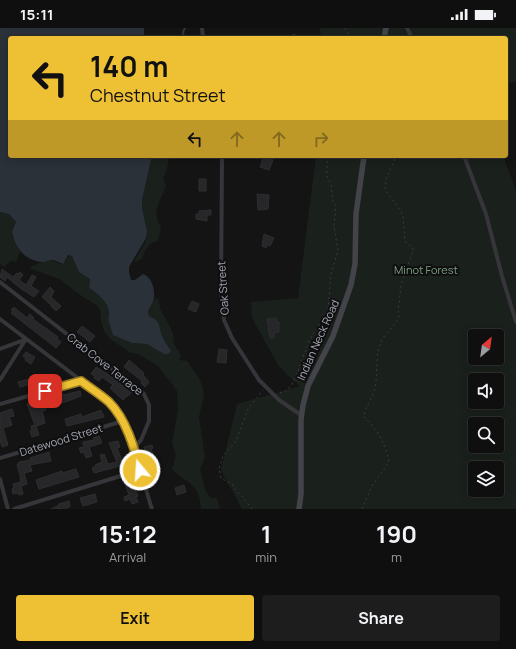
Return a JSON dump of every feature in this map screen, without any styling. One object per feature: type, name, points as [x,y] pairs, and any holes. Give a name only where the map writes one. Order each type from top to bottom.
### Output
[{"type":"street","name":"Oak Street","points":[[222,158],[220,244],[223,316],[229,332],[253,372],[266,388],[286,406],[301,415]]},
{"type":"street","name":"Indian Neck Road","points":[[299,509],[301,488],[301,415],[308,386],[331,340],[349,292],[354,269],[356,214],[364,158]]},
{"type":"street","points":[[465,158],[486,214],[516,322]]},
{"type":"street","name":"Crab Cove Terrace","points":[[0,282],[68,335],[89,354],[130,381],[144,394],[150,406],[149,421],[141,440],[133,449]]},
{"type":"street","points":[[0,319],[109,402],[122,422],[133,449],[152,509]]},
{"type":"street","points":[[0,349],[20,343],[26,339]]},
{"type":"street","points":[[0,380],[26,339]]},
{"type":"street","points":[[0,404],[81,381]]},
{"type":"street","name":"Datewood Street","points":[[0,458],[122,422]]},
{"type":"street","points":[[14,509],[140,470]]},
{"type":"street","points":[[0,480],[8,509]]},
{"type":"path","points":[[279,393],[286,392],[293,382],[296,374],[300,370],[304,353],[314,332],[317,331],[321,320],[328,310],[331,274],[338,250],[334,225],[336,206],[333,202],[330,184],[326,177],[327,158]]},
{"type":"path","points":[[362,509],[372,486],[389,462],[380,437],[373,426],[364,417],[364,413],[370,403],[375,386],[379,349],[382,341],[399,317],[400,285],[413,248],[405,241],[401,210],[385,190],[386,179],[395,158]]},
{"type":"path","points":[[252,509],[241,494],[236,491],[233,485],[221,478],[219,472],[223,456],[236,441],[242,428],[246,412],[266,388]]},
{"type":"green space","points":[[320,28],[516,28],[516,81],[508,84],[508,36],[321,36]]},
{"type":"green space","points":[[152,158],[168,158],[166,173],[163,178],[166,186],[156,211],[156,216],[161,226],[158,241],[152,243],[144,253],[142,259],[136,262],[134,261],[145,243],[147,231],[142,208],[142,200]]},
{"type":"green space","name":"Minot Forest","points":[[316,158],[504,158],[516,190],[516,509],[242,509],[221,470],[237,404],[300,386],[278,365],[252,318],[251,302],[298,298]]},
{"type":"green space","points":[[0,212],[9,214],[16,222],[12,236],[20,252],[16,262],[11,261],[4,267],[0,264]]},
{"type":"green space","points":[[70,254],[75,261],[79,272],[90,279],[89,288],[99,295],[107,304],[110,311],[108,319],[124,340],[132,343],[147,344],[167,354],[170,348],[162,337],[159,325],[150,318],[148,314],[156,297],[159,301],[160,308],[173,333],[174,344],[181,355],[179,360],[187,361],[202,385],[204,395],[199,417],[205,457],[200,469],[205,490],[211,498],[217,498],[220,509],[201,509],[200,500],[195,489],[172,469],[176,455],[172,443],[178,410],[177,391],[158,366],[138,354],[131,353],[110,339],[104,331],[98,306],[59,279],[29,268],[46,261],[53,261],[62,265]]},
{"type":"shaded area","points":[[0,28],[144,28],[144,36],[8,36],[8,158],[152,158],[142,200],[142,208],[147,231],[146,238],[129,267],[129,272],[131,280],[135,280],[143,274],[149,278],[154,290],[154,298],[148,314],[158,323],[162,336],[171,351],[168,354],[164,354],[147,344],[132,343],[113,335],[108,319],[109,310],[107,305],[101,297],[89,288],[90,279],[79,272],[72,256],[68,255],[63,264],[53,260],[43,262],[37,261],[26,256],[18,248],[13,238],[12,232],[16,222],[9,214],[0,212]]},
{"type":"building","points":[[263,158],[273,160],[269,170],[260,167]]},
{"type":"building","points":[[199,179],[206,179],[206,191],[199,191]]},
{"type":"building","points":[[257,194],[269,195],[268,209],[258,210]]},
{"type":"building","points":[[211,210],[211,215],[207,215],[207,221],[196,219],[196,214],[199,214],[199,211]]},
{"type":"building","points":[[264,234],[274,238],[270,246],[267,245],[266,248],[262,246]]},
{"type":"building","points":[[2,269],[13,277],[20,272],[23,275],[19,280],[26,285],[32,275],[36,277],[31,286],[39,291],[34,297],[7,277],[5,281],[0,277]]},
{"type":"building","points":[[50,287],[54,291],[51,297],[61,306],[56,311],[42,297]]},
{"type":"building","points":[[192,301],[199,304],[196,312],[188,309]]},
{"type":"building","points":[[14,307],[27,318],[30,314],[34,318],[33,319],[58,337],[57,339],[61,342],[56,348],[11,313],[13,312],[11,310]]},
{"type":"building","points":[[276,318],[277,322],[279,322],[279,332],[274,333],[274,338],[270,338],[267,319]]},
{"type":"building","points":[[82,326],[95,336],[90,342],[77,332]]},
{"type":"building","points":[[219,349],[227,350],[226,363],[217,362]]},
{"type":"building","points":[[26,352],[35,357],[31,364],[25,360],[26,358],[23,356]]},
{"type":"building","points":[[129,360],[144,373],[143,375],[149,382],[145,387],[141,383],[142,381],[124,367]]},
{"type":"building","points":[[96,367],[117,380],[118,379],[132,392],[123,400],[110,388],[113,385],[102,377],[99,381],[94,378],[95,376],[91,374]]},
{"type":"building","points":[[33,378],[35,383],[20,387],[18,382]]},
{"type":"building","points":[[80,391],[81,396],[57,405],[55,398],[59,397],[58,395]]},
{"type":"building","points":[[43,400],[46,410],[42,411],[45,423],[36,426],[39,435],[32,437],[30,431],[32,430],[31,426],[35,425],[27,404]]},
{"type":"building","points":[[12,409],[14,416],[9,417],[12,425],[3,428],[8,445],[2,447],[0,440],[0,413]]},
{"type":"building","points":[[101,410],[104,417],[67,426],[65,419],[81,414],[82,417]]},
{"type":"building","points":[[99,436],[102,443],[89,447],[92,456],[86,458],[84,452],[81,453],[79,448],[84,447],[83,442],[94,440],[93,438]]},
{"type":"building","points":[[118,441],[120,447],[117,448],[122,460],[126,458],[128,464],[94,473],[92,468],[102,462],[100,455],[104,454],[108,464],[117,462],[109,443]]},
{"type":"building","points":[[152,445],[153,448],[151,449],[157,465],[150,467],[144,447]]},
{"type":"building","points":[[49,452],[51,461],[30,465],[32,471],[24,473],[27,484],[21,486],[23,494],[13,494],[13,484],[21,482],[17,465],[19,462],[31,460],[30,458]]},
{"type":"building","points":[[76,469],[79,477],[39,489],[36,480],[62,471],[62,473]]},
{"type":"building","points":[[132,481],[138,496],[136,497],[138,502],[132,504],[130,499],[125,501],[124,497],[129,495],[125,484]]},
{"type":"building","points":[[184,485],[186,492],[177,495],[175,488]]},
{"type":"building","points":[[95,494],[97,502],[83,506],[80,498]]},
{"type":"building","points":[[69,501],[70,506],[68,508],[51,509],[59,504]]},
{"type":"route","points":[[45,391],[81,381],[106,400],[116,410],[124,425],[140,470]]}]
